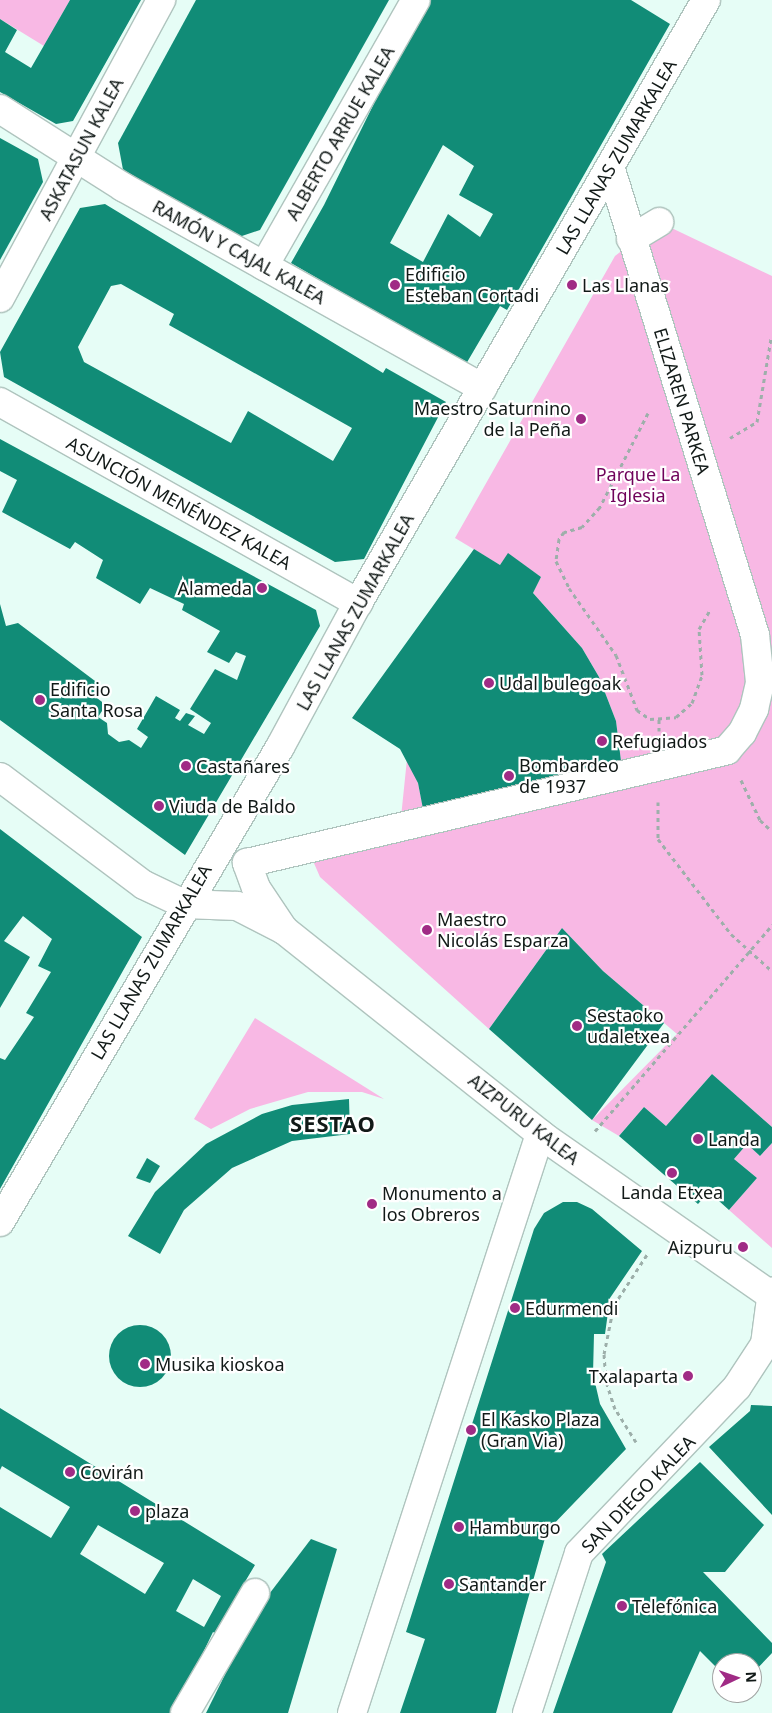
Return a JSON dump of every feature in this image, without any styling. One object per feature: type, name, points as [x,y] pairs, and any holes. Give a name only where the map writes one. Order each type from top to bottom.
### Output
[{"type":"street","name":"ASKATASUN KALEA","points":[[0,298],[79,155],[161,0]]},
{"type":"street","name":"ALBERTO ARRUE KALEA","points":[[264,266],[416,0]]},
{"type":"street","name":"LAS LLANAS ZUMARKALEA","points":[[0,1222],[184,904],[280,747],[358,603],[706,0]]},
{"type":"street","name":"RAMÓN Y CAJAL KALEA","points":[[0,109],[79,155],[123,186],[483,388]]},
{"type":"street","name":"ELIZAREN PARKEA","points":[[610,167],[742,593],[763,630],[759,656],[758,691],[742,734],[727,750]]},
{"type":"street","points":[[631,239],[658,222]]},
{"type":"street","name":"ASUNCIÓN MENÉNDEZ KALEA","points":[[0,402],[358,603]]},
{"type":"street","points":[[657,768],[727,750]]},
{"type":"street","name":"AIZPURU KALEA","points":[[284,930],[256,888],[247,863],[657,768]]},
{"type":"street","points":[[0,777],[144,885],[184,904]]},
{"type":"street","name":"AIZPURU KALEA","points":[[184,904],[238,906],[284,930],[540,1134],[667,1225],[771,1294]]},
{"type":"street","points":[[352,1713],[540,1134]]},
{"type":"street","name":"SAN DIEGO KALEA","points":[[527,1713],[554,1621],[579,1553],[660,1470],[768,1352],[771,1294]]},
{"type":"street","points":[[185,1713],[255,1593]]},
{"type":"path","points":[[695,443],[726,440],[757,422],[771,338]]},
{"type":"path","points":[[672,368],[600,508],[582,526],[564,532],[559,539],[556,561],[568,588],[616,655],[637,710],[650,719],[676,717],[692,703],[702,675],[699,630],[707,612],[742,593]]},
{"type":"path","points":[[727,750],[760,820],[772,831]]},
{"type":"path","points":[[657,768],[658,839],[731,934],[772,971]]},
{"type":"path","points":[[572,1157],[772,925]]},
{"type":"path","points":[[660,1470],[615,1409],[606,1382],[604,1354],[614,1305],[667,1225]]},
{"type":"green space","points":[[0,0],[70,0],[44,46],[0,19]]},
{"type":"green space","name":"Parque La Iglesia","points":[[659,222],[772,276],[772,1127],[712,1074],[666,1126],[644,1107],[619,1136],[592,1120],[677,1034],[603,971],[562,928],[489,1029],[320,877],[307,847],[400,827],[407,759],[418,783],[423,808],[483,798],[621,761],[616,721],[599,677],[582,648],[533,593],[541,577],[508,554],[500,565],[455,538],[615,256]]},
{"type":"green space","points":[[255,1018],[384,1099],[362,1092],[308,1092],[250,1109],[211,1129],[194,1119]]},
{"type":"green space","points":[[772,1143],[772,1248],[729,1210],[757,1178],[734,1159],[747,1144],[760,1156]]},
{"type":"building","points":[[70,0],[141,0],[73,121],[56,124],[0,92],[0,19],[17,30],[5,52],[31,68]]},
{"type":"building","points":[[196,0],[389,0],[260,230],[230,240],[124,175],[118,143]]},
{"type":"building","points":[[425,0],[631,0],[670,24],[507,310],[500,306],[466,364],[291,263],[324,205]],"holes":[[[443,145],[474,166],[459,195],[493,214],[480,237],[448,214],[423,262],[390,243]]]},
{"type":"building","points":[[0,138],[38,159],[43,182],[0,260]]},
{"type":"building","points":[[105,204],[383,373],[386,368],[446,402],[364,559],[335,562],[4,377],[0,352],[80,208]],"holes":[[[121,284],[174,314],[169,325],[352,428],[333,461],[248,411],[231,443],[84,362],[78,347],[111,286]]]},
{"type":"building","points":[[0,439],[316,610],[320,626],[185,855],[0,720],[0,604],[6,626],[18,623],[99,684],[93,695],[106,705],[98,717],[107,723],[108,734],[119,742],[129,740],[141,748],[148,737],[137,729],[156,696],[180,710],[175,718],[180,721],[186,713],[195,716],[188,725],[204,734],[211,723],[190,709],[215,669],[237,680],[246,656],[236,652],[229,663],[207,652],[220,631],[182,610],[184,604],[150,588],[140,604],[96,578],[103,560],[75,542],[70,549],[2,512],[17,480],[0,471]]},
{"type":"building","name":"Udal bulegoak","points":[[474,549],[500,565],[508,553],[541,577],[533,593],[582,648],[599,677],[616,721],[621,761],[423,809],[418,783],[400,749],[352,718]]},
{"type":"building","points":[[0,829],[142,937],[0,1189],[0,1058],[5,1060],[34,1017],[26,1013],[51,972],[38,966],[52,939],[23,916],[4,941],[30,957],[0,1008]]},
{"type":"building","name":"Sestaoko udaletxea","points":[[562,928],[603,971],[664,1023],[592,1120],[489,1029]]},
{"type":"building","name":"Landa","points":[[712,1074],[772,1127],[772,1143],[760,1156],[747,1144],[734,1159],[757,1178],[729,1210],[709,1192],[698,1204],[619,1136],[644,1107],[666,1126]]},
{"type":"building","points":[[349,1099],[350,1134],[292,1141],[232,1168],[184,1210],[160,1254],[128,1236],[155,1192],[206,1144],[262,1114],[292,1105]]},
{"type":"building","points":[[147,1158],[160,1166],[150,1183],[136,1178]]},
{"type":"building","points":[[563,1202],[577,1202],[592,1209],[642,1251],[610,1298],[605,1334],[594,1334],[593,1374],[600,1404],[626,1449],[547,1531],[496,1713],[400,1713],[425,1639],[406,1632],[534,1229],[544,1213]]},
{"type":"building","points":[[140,1325],[152,1327],[162,1334],[169,1344],[171,1356],[169,1368],[162,1378],[152,1385],[140,1387],[128,1385],[118,1378],[111,1368],[109,1356],[111,1344],[118,1334],[128,1327]]},
{"type":"building","points":[[751,1405],[772,1406],[772,1515],[709,1447],[750,1411]]},
{"type":"building","points":[[0,1408],[255,1565],[234,1600],[239,1604],[220,1636],[213,1632],[174,1713],[0,1713],[0,1507],[51,1538],[70,1507],[2,1466],[0,1470]],"holes":[[[98,1525],[164,1563],[145,1594],[80,1554]],[[193,1579],[221,1596],[204,1627],[176,1611]]]},
{"type":"building","points":[[700,1462],[764,1525],[725,1572],[703,1572],[772,1643],[772,1653],[762,1664],[762,1653],[712,1653],[712,1663],[700,1651],[672,1713],[553,1713],[606,1562],[602,1554]]},
{"type":"building","points":[[311,1539],[337,1549],[288,1713],[206,1713],[257,1610]]},
{"type":"place","name":"Edificio Esteban Cortadi","points":[[395,285]]},
{"type":"place","name":"Las Llanas","points":[[572,285]]},
{"type":"place","name":"Maestro Saturnino de la Peña","points":[[581,419]]},
{"type":"place","name":"Alameda","points":[[262,588]]},
{"type":"place","name":"Udal bulegoak","points":[[489,683]]},
{"type":"place","name":"Edificio Santa Rosa","points":[[40,700]]},
{"type":"place","name":"Refugiados","points":[[602,741]]},
{"type":"place","name":"Castañares","points":[[186,766]]},
{"type":"place","name":"Bombardeo de 1937","points":[[509,776]]},
{"type":"place","name":"Viuda de Baldo","points":[[159,806]]},
{"type":"place","name":"Maestro Nicolás Esparza","points":[[427,930]]},
{"type":"place","name":"Sestaoko udaletxea","points":[[577,1026]]},
{"type":"place","name":"Landa","points":[[698,1139]]},
{"type":"place","name":"Landa Etxea","points":[[672,1173]]},
{"type":"place","name":"Monumento a los Obreros","points":[[372,1204]]},
{"type":"place","name":"Aizpuru","points":[[743,1247]]},
{"type":"place","name":"Edurmendi","points":[[515,1308]]},
{"type":"place","name":"Musika kioskoa","points":[[145,1364]]},
{"type":"place","name":"Txalaparta","points":[[688,1376]]},
{"type":"place","name":"El Kasko Plaza (Gran Via)","points":[[471,1430]]},
{"type":"place","name":"Covirán","points":[[70,1472]]},
{"type":"place","name":"plaza","points":[[135,1511]]},
{"type":"place","name":"Hamburgo","points":[[459,1527]]},
{"type":"place","name":"Santander","points":[[449,1584]]},
{"type":"place","name":"Telefónica","points":[[622,1606]]},
{"type":"district","name":"SESTAO","points":[[333,1124]]}]
